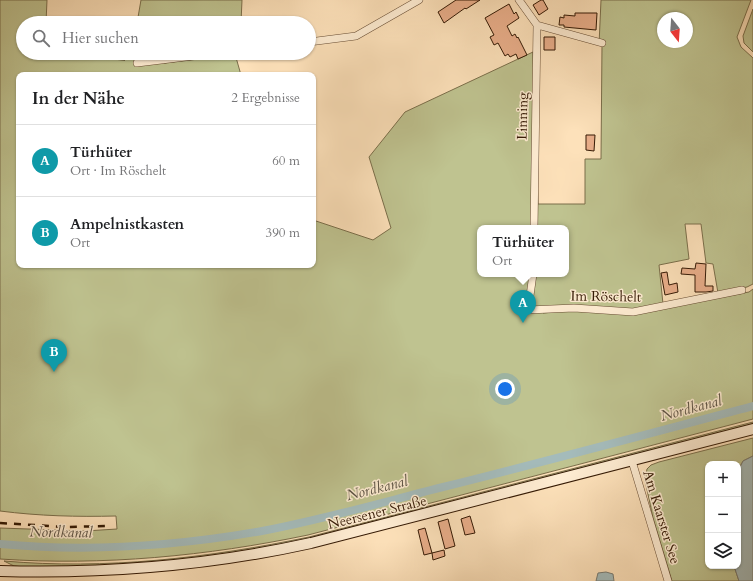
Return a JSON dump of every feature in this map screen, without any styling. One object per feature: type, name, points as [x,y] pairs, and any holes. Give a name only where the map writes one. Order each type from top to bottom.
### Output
[{"type":"main road","name":"Neersener Straße","points":[[0,570],[76,572],[145,568],[218,561],[264,553],[311,544],[753,429]]},
{"type":"street","points":[[316,41],[356,36],[419,0]]},
{"type":"street","points":[[519,0],[537,25],[602,43]]},
{"type":"street","name":"Linning","points":[[534,225],[537,25]]},
{"type":"street","points":[[137,63],[161,60]]},
{"type":"street","name":"Im Röschelt","points":[[533,277],[528,310],[574,308],[633,312],[742,290]]},
{"type":"street","name":"Am Kaarster See","points":[[632,461],[668,581]]},
{"type":"green space","points":[[0,0],[47,0],[46,16],[16,16],[16,60],[176,60],[164,63],[188,60],[237,60],[240,72],[16,72],[16,268],[316,268],[316,221],[373,240],[391,228],[369,157],[405,112],[533,52],[538,204],[585,204],[585,159],[601,159],[602,45],[599,45],[601,0],[751,0],[737,37],[741,47],[753,58],[753,284],[747,287],[718,293],[713,264],[706,263],[701,224],[685,224],[689,259],[659,265],[663,304],[634,309],[539,307],[543,313],[574,310],[634,314],[749,292],[753,289],[753,419],[308,535],[232,549],[155,558],[77,561],[0,559],[0,528],[85,531],[117,529],[116,516],[58,516],[0,511]]},
{"type":"green space","points":[[141,0],[242,0],[241,16],[138,16]]},
{"type":"green space","points":[[753,9],[753,52],[744,43],[743,36]]},
{"type":"green space","points":[[753,422],[753,425],[309,540],[263,550],[144,564],[33,568],[14,566],[4,561],[80,564],[119,563],[233,551],[309,537]]},
{"type":"green space","points":[[753,438],[753,456],[743,461],[741,465],[741,461],[705,461],[705,569],[735,569],[739,581],[672,581],[653,518],[645,480],[647,469],[651,465]]},
{"type":"water","points":[[753,456],[753,581],[739,581],[735,569],[741,569],[741,465],[743,461]]},
{"type":"water","points":[[606,572],[613,574],[614,581],[596,581],[598,573]]},
{"type":"building","points":[[456,0],[480,0],[466,9],[465,8],[444,23],[438,12]]},
{"type":"building","points":[[543,0],[548,9],[539,15],[533,5]]},
{"type":"building","points":[[509,4],[514,14],[516,12],[519,18],[507,26],[512,36],[515,34],[517,38],[518,37],[527,55],[518,59],[516,54],[510,57],[508,54],[505,56],[498,43],[494,45],[490,37],[494,35],[485,18]]},
{"type":"building","points":[[575,13],[597,13],[596,30],[564,27],[564,25],[559,25],[560,17],[564,18],[564,15],[575,16]]},
{"type":"building","points":[[544,37],[555,37],[555,50],[544,50]]},
{"type":"building","points":[[586,135],[595,135],[594,151],[586,150]]},
{"type":"building","points":[[696,263],[706,264],[705,286],[713,286],[713,291],[695,292],[695,275],[681,274],[682,268],[695,269]]},
{"type":"building","points":[[667,272],[669,285],[677,283],[678,292],[665,295],[661,273]]},
{"type":"building","points":[[470,516],[475,533],[465,535],[461,519]]},
{"type":"building","points":[[448,519],[455,546],[445,549],[438,522]]},
{"type":"building","points":[[425,528],[432,553],[424,555],[418,530]]},
{"type":"building","points":[[444,550],[445,556],[433,560],[432,553]]},
{"type":"waterway","name":"Nordkanal","points":[[0,544],[65,547],[131,546],[164,544],[262,531],[350,511],[753,406]]},
{"type":"railway","points":[[0,523],[66,527],[108,526]]},
{"type":"place","name":"Türhüter","points":[[523,323]]},
{"type":"place","name":"Ampelnistkasten","points":[[54,372]]}]
